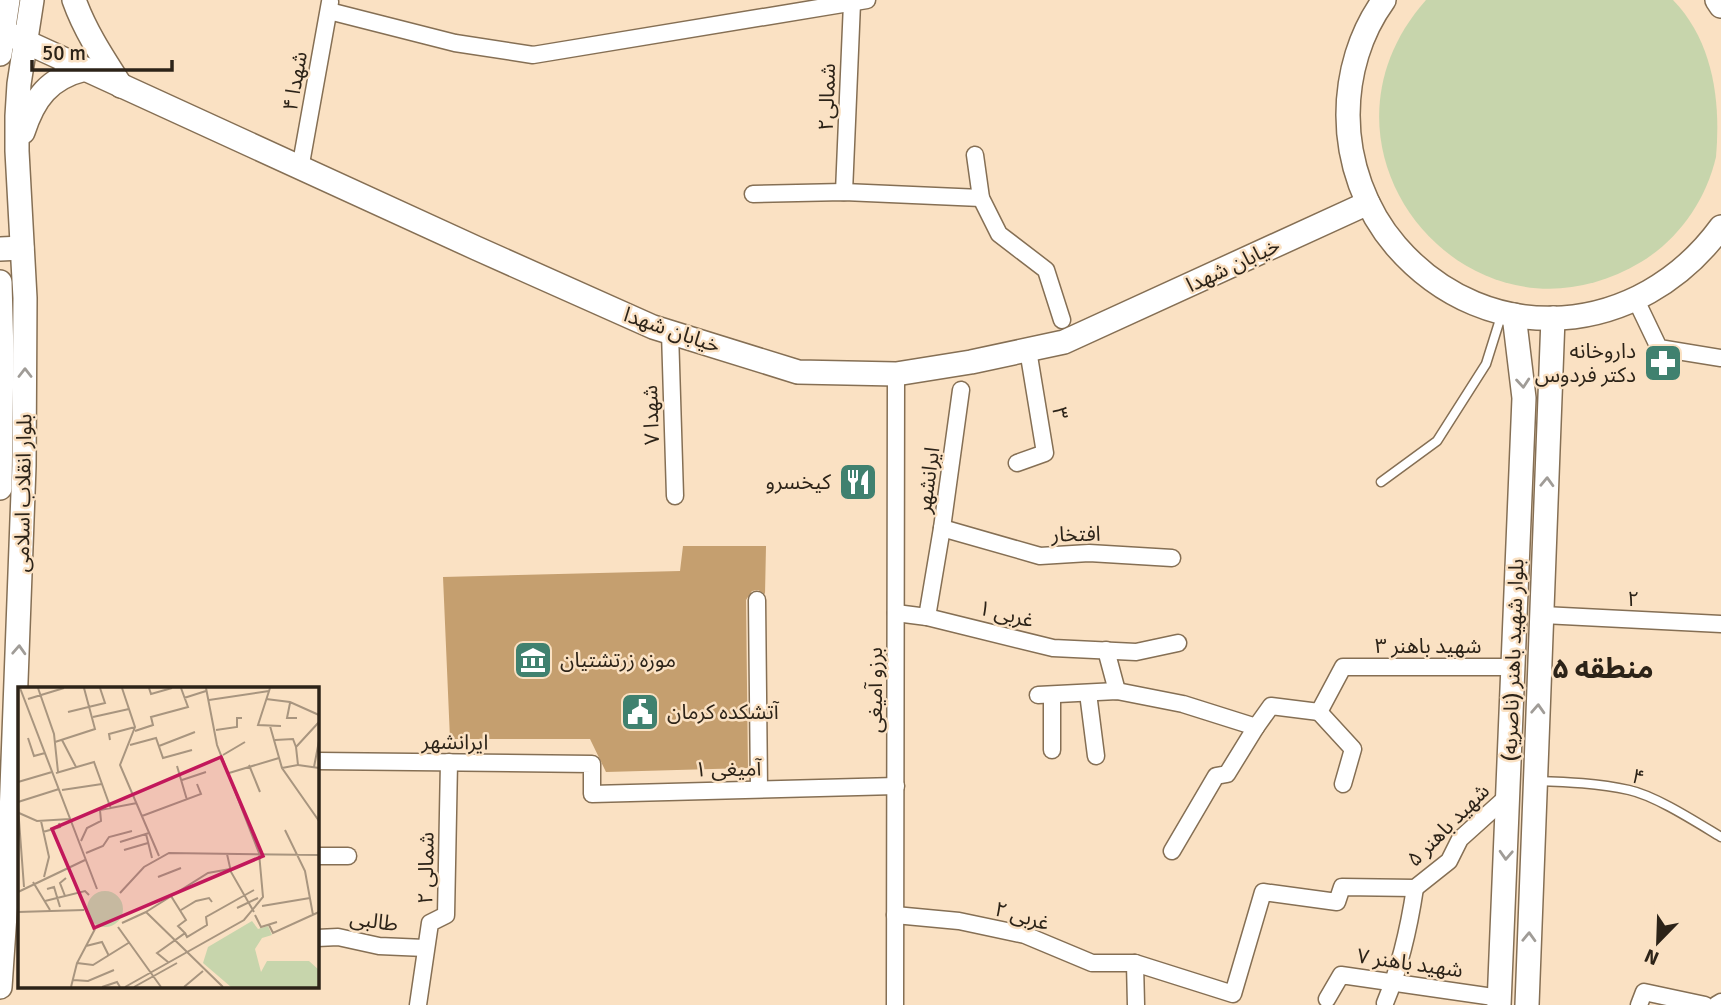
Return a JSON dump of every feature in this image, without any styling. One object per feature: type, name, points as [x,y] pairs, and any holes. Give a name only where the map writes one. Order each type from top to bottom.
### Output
[{"type":"main road","points":[[1,38],[8,0]]},
{"type":"main road","name":"بلوار انقلاب اسلامی","points":[[0,987],[21,605],[26,392],[11,248],[19,84],[32,0]]},
{"type":"main road","points":[[74,0],[80,18],[121,86]]},
{"type":"main road","points":[[1384,0],[1358,52],[1348,101],[1351,150],[1357,177],[1368,203],[1390,239],[1425,274],[1467,300],[1508,314],[1553,318],[1595,314],[1636,300],[1682,271],[1721,227]]},
{"type":"main road","points":[[1717,0],[1721,6]]},
{"type":"main road","name":"خیابان شهدا","points":[[1,38],[24,41],[300,169],[670,332],[798,372],[896,374],[1064,342],[1368,203]]},
{"type":"main road","points":[[17,151],[26,123],[40,95],[68,74],[85,69]]},
{"type":"main road","name":"بلوار انقلاب اسلامی","points":[[0,282],[0,488]]},
{"type":"main road","name":"بلوار شهید باهنر (ناصریه)","points":[[1499,1001],[1524,398],[1508,314]]},
{"type":"main road","name":"بلوار شهید باهنر (ناصریه)","points":[[1527,1005],[1553,318]]},
{"type":"street","points":[[329,5],[455,43],[534,55],[859,2]]},
{"type":"street","name":"شمالی۲","points":[[844,192],[859,2]]},
{"type":"street","name":"شهدا ۴","points":[[300,169],[329,5]]},
{"type":"street","points":[[975,155],[981,198],[999,234],[1046,270],[1062,320]]},
{"type":"street","points":[[753,194],[844,192],[981,198]]},
{"type":"street","points":[[1636,300],[1659,348],[1721,358]]},
{"type":"street","name":"شهدا ۷","points":[[670,332],[675,496]]},
{"type":"street","name":"۳","points":[[1017,463],[1045,453],[1028,350]]},
{"type":"street","name":"برزو آمیغی","points":[[895,1005],[896,374]]},
{"type":"street","name":"ایرانشهر","points":[[927,617],[961,390]]},
{"type":"street","name":"افتخار","points":[[942,528],[1040,556],[1089,553],[1172,558]]},
{"type":"street","points":[[757,600],[759,789]]},
{"type":"street","name":"۱ غربی","points":[[896,613],[927,617],[1053,648],[1136,652],[1178,643]]},
{"type":"street","name":"۲","points":[[1543,615],[1721,624]]},
{"type":"street","points":[[1106,650],[1117,691]]},
{"type":"street","name":"شهید باهنر ۳","points":[[1320,712],[1343,667],[1513,667]]},
{"type":"street","points":[[1052,750],[1045,695],[1117,691],[1183,704],[1256,727]]},
{"type":"street","points":[[1088,693],[1096,756]]},
{"type":"street","points":[[1172,851],[1216,776],[1227,774],[1271,706],[1320,712],[1353,749],[1343,784]]},
{"type":"street","name":"ایرانشهر","points":[[318,761],[592,764]]},
{"type":"street","name":"۲ شمالی","points":[[418,1005],[430,923],[446,915],[449,762]]},
{"type":"street","name":"آمیغی ۱","points":[[592,764],[592,794],[895,786]]},
{"type":"street","name":"شهید باهنر ۵","points":[[1135,963],[1233,994],[1263,892],[1338,902],[1342,887],[1415,888],[1449,861],[1460,839],[1508,795]]},
{"type":"street","points":[[318,856],[348,856]]},
{"type":"street","points":[[1385,1003],[1394,981],[1400,953],[1406,943],[1415,888]]},
{"type":"street","name":"۲ غربی","points":[[895,915],[960,921],[1025,935],[1092,963],[1135,963]]},
{"type":"street","name":"طالبی","points":[[318,938],[338,937],[379,946],[425,948]]},
{"type":"street","points":[[1135,963],[1136,1005]]},
{"type":"street","name":"شهید باهنر ۷","points":[[1327,999],[1341,975],[1394,981],[1499,1001]]},
{"type":"street","points":[[1642,999],[1705,1005]]},
{"type":"street","points":[[1716,1005],[1721,1002]]},
{"type":"lane","points":[[1381,482],[1437,440],[1486,364],[1508,314]]},
{"type":"lane","name":"۴","points":[[1534,781],[1584,783],[1631,791],[1668,807],[1721,837]]},
{"type":"green space","points":[[1426,0],[1673,0],[1687,16],[1706,53],[1717,115],[1716,157],[1711,173],[1698,203],[1679,230],[1655,253],[1641,262],[1577,286],[1517,285],[1463,264],[1420,226],[1390,176],[1379,119],[1390,59]]},
{"type":"building","points":[[683,546],[766,546],[765,594],[758,590],[752,591],[746,600],[748,768],[606,772],[590,739],[450,739],[443,577],[680,571]]},
{"type":"place","name":"داروخانه دکتر فردوس","points":[[1663,363]]},
{"type":"place","name":"کیخسرو","points":[[858,482]]},
{"type":"place","name":"موزه زرتشتیان","points":[[533,660]]},
{"type":"place","name":"آتشکده کرمان","points":[[640,712]]},
{"type":"district","name":"منطقه ۵","points":[[1603,669]]}]
